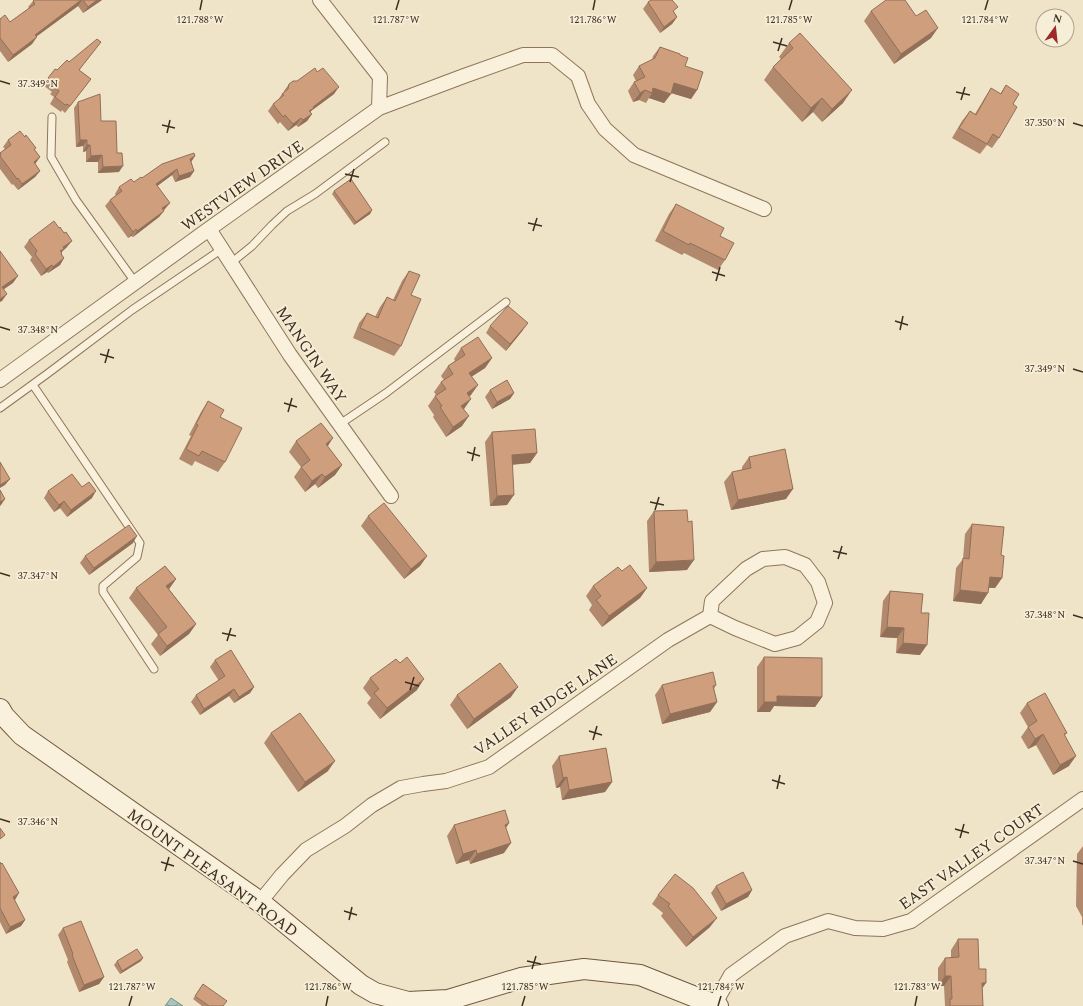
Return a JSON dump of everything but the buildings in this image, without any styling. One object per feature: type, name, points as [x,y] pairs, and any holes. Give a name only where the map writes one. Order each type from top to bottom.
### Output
[{"type":"street","points":[[320,0],[380,77],[379,108]]},
{"type":"street","name":"WESTVIEW DRIVE","points":[[0,380],[379,108],[523,55],[552,55],[578,76],[588,104],[606,129],[634,155],[764,209]]},
{"type":"street","name":"MANGIN WAY","points":[[209,229],[290,355],[391,496]]},
{"type":"street","points":[[785,557],[805,565],[818,582],[825,603],[817,622],[797,638],[775,644],[710,616],[712,601],[746,570],[763,559],[785,557]]},
{"type":"street","name":"VALLEY RIDGE LANE","points":[[260,902],[282,875],[306,850],[345,826],[372,805],[401,788],[446,781],[489,767],[668,640],[710,616]]},
{"type":"street","name":"MOUNT PLEASANT ROAD","points":[[0,709],[4,716],[22,735],[260,902],[361,985],[375,993],[408,1002],[448,1000],[521,978],[584,969],[640,975],[716,1005]]},
{"type":"street","name":"EAST VALLEY COURT","points":[[716,1005],[731,975],[786,936],[828,921],[855,928],[883,929],[911,921],[1083,799]]},
{"type":"lane","points":[[52,117],[51,157],[76,200],[135,282]]},
{"type":"lane","points":[[231,263],[252,246],[287,211],[315,194],[385,142]]},
{"type":"lane","points":[[0,408],[33,385],[132,310],[222,249]]},
{"type":"lane","points":[[340,424],[386,393],[506,302]]},
{"type":"lane","points":[[33,385],[140,543],[137,557],[103,586],[103,592],[154,669]]},
{"type":"water","points":[[171,998],[183,1006],[165,1006]]}]
